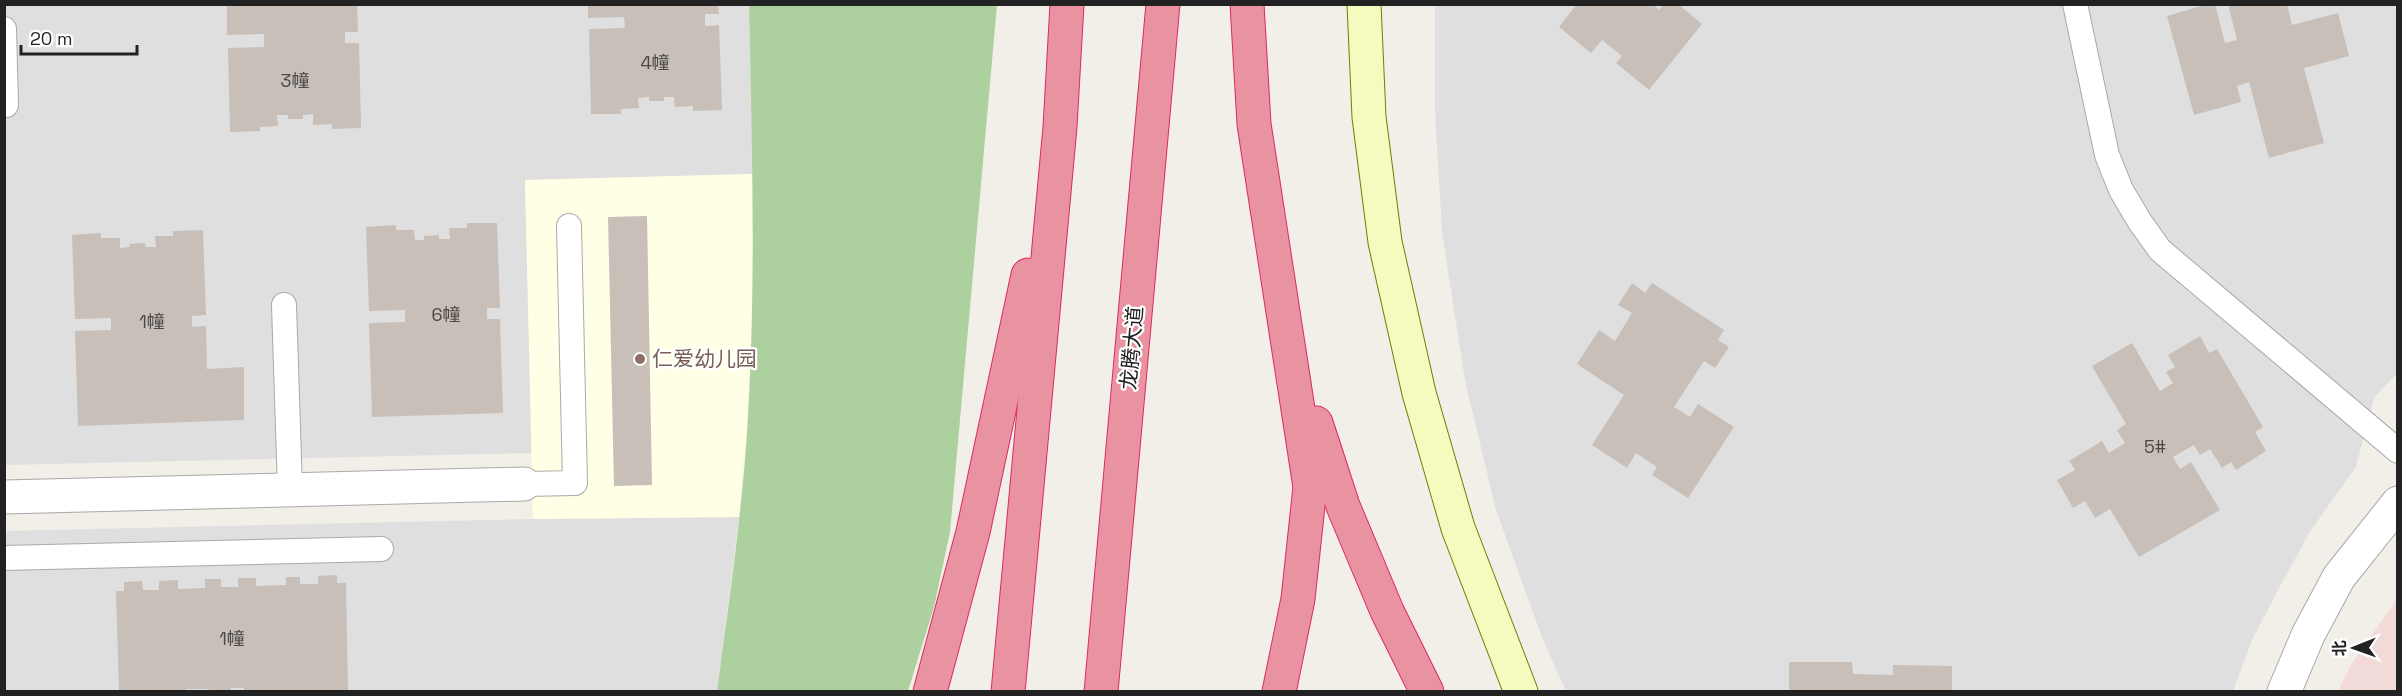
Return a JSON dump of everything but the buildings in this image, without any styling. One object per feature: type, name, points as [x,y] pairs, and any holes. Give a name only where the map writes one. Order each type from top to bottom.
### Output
[{"type":"highway","points":[[1008,692],[1060,127],[1068,4]]},
{"type":"highway","name":"龙腾大道","points":[[1101,692],[1163,4]]},
{"type":"highway","points":[[1247,4],[1254,124],[1283,324],[1310,487],[1298,599],[1279,692]]},
{"type":"highway","points":[[930,692],[973,532],[1060,127]]},
{"type":"highway","points":[[1283,324],[1343,506],[1387,611],[1427,692]]},
{"type":"main road","points":[[1364,4],[1369,117],[1385,242],[1417,382],[1458,528],[1521,692]]},
{"type":"street","points":[[4,497],[524,484]]},
{"type":"street","points":[[2284,692],[2308,635],[2339,577],[2397,503]]},
{"type":"lane","points":[[2075,4],[2108,155],[2121,190],[2160,250],[2397,451]]},
{"type":"lane","points":[[4,28],[6,105]]},
{"type":"lane","points":[[524,484],[575,483],[569,226]]},
{"type":"lane","points":[[284,305],[290,490]]},
{"type":"lane","points":[[4,558],[381,549]]},
{"type":"shaded area","points":[[4,5],[749,5],[753,174],[525,180],[532,453],[5,465]]},
{"type":"shaded area","points":[[1435,5],[2397,5],[2397,373],[2374,398],[2356,467],[2311,530],[2279,588],[2252,640],[2233,691],[1566,691],[1543,640],[1496,510],[1465,381],[1442,232],[1435,112]]},
{"type":"shaded area","name":"仁爱幼儿园","points":[[753,174],[753,299],[748,418],[739,517],[533,519],[525,180]]},
{"type":"shaded area","points":[[739,517],[717,692],[5,691],[4,531],[533,519]]},
{"type":"shaded area","points":[[2397,599],[2397,691],[2338,691],[2351,665]]},
{"type":"green space","points":[[749,5],[997,5],[950,532],[934,607],[908,691],[717,691],[743,486],[748,417],[753,211]]},
{"type":"place","name":"仁爱幼儿园","points":[[640,359]]}]
